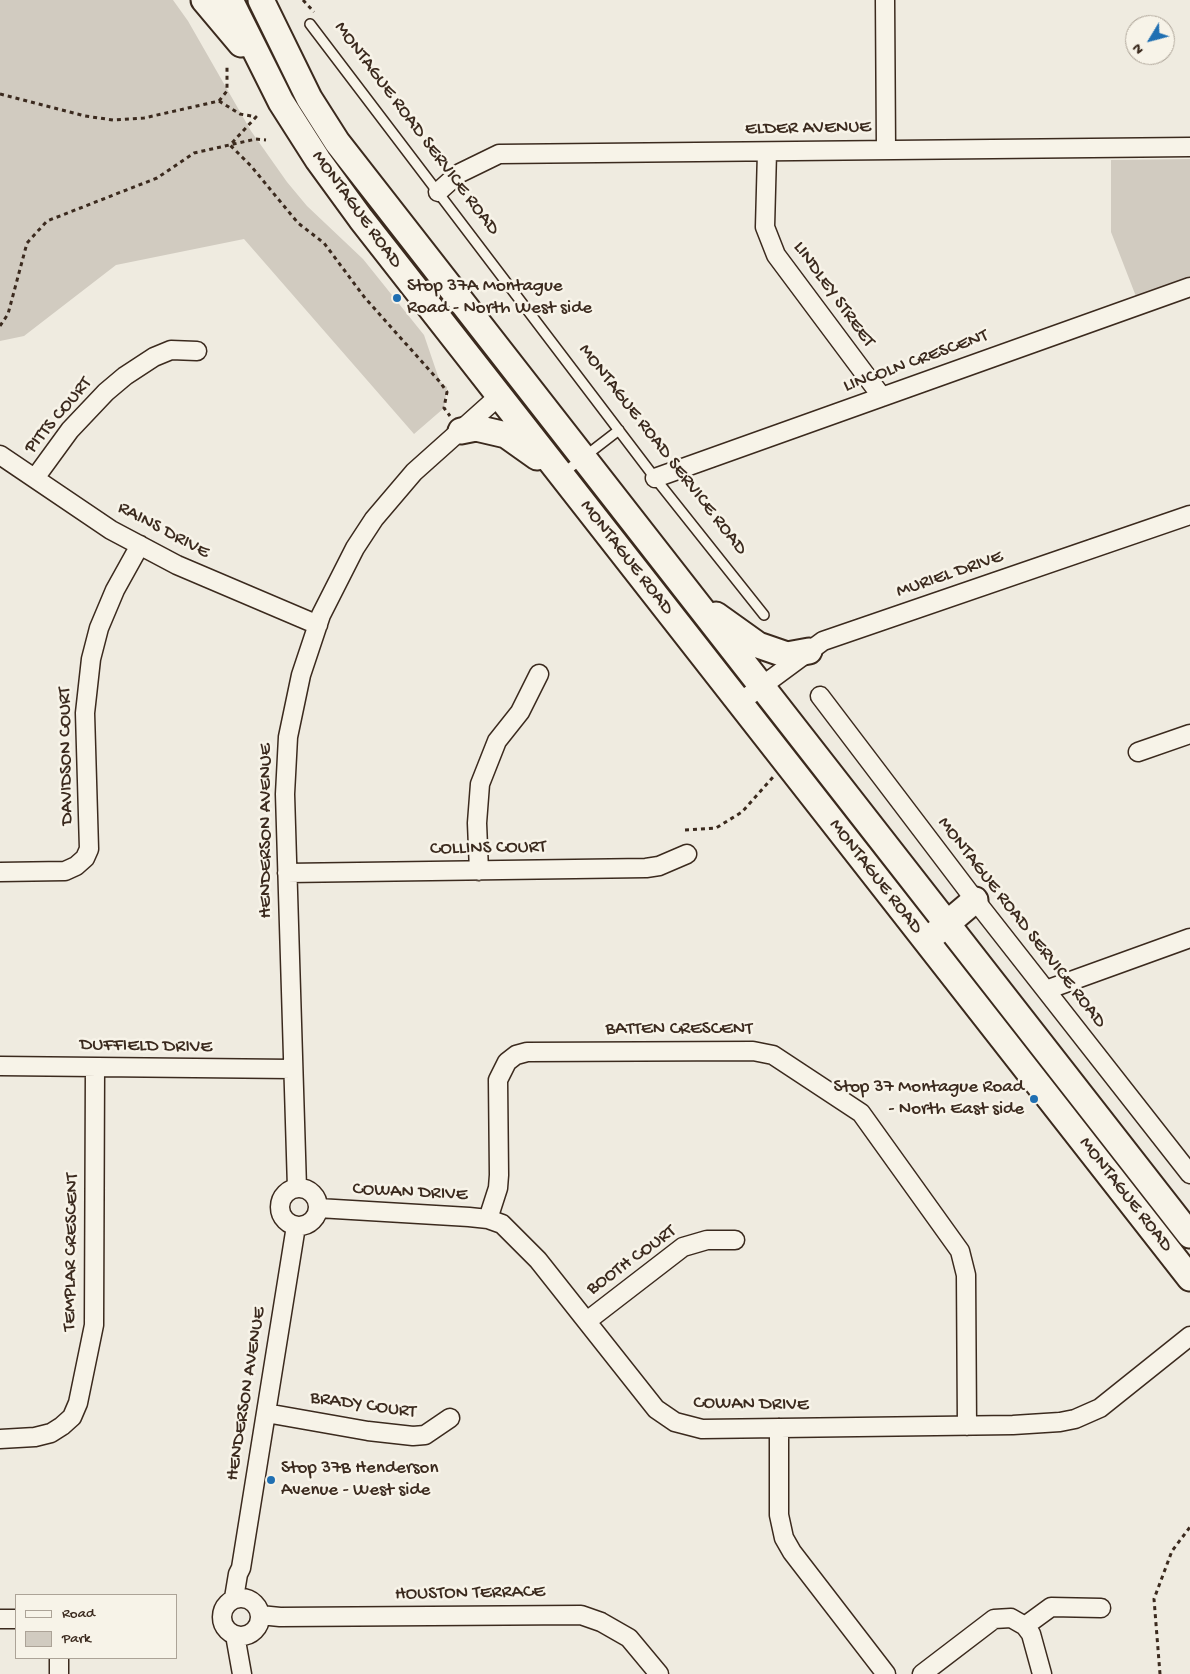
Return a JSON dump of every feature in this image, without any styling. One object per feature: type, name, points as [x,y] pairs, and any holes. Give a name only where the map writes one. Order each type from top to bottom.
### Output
[{"type":"main road","points":[[204,0],[268,76]]},
{"type":"main road","name":"MONTAGUE ROAD","points":[[230,0],[268,76],[312,152],[339,190],[1190,1278]]},
{"type":"main road","name":"MONTAGUE ROAD","points":[[261,0],[309,98],[337,142],[1190,1235]]},
{"type":"main road","points":[[499,396],[520,378]]},
{"type":"main road","points":[[461,431],[476,428],[506,435],[561,475]]},
{"type":"main road","points":[[692,597],[758,645],[787,654],[809,651]]},
{"type":"main road","points":[[926,942],[975,900]]},
{"type":"street","points":[[885,0],[886,148]]},
{"type":"street","name":"ELDER AVENUE","points":[[438,192],[458,174],[499,154],[767,152],[886,148],[1190,147]]},
{"type":"street","name":"LINDLEY STREET","points":[[767,152],[765,227],[776,256],[882,397]]},
{"type":"street","name":"LINCOLN CRESCENT","points":[[656,478],[1190,287]]},
{"type":"street","name":"PITTS COURT","points":[[35,478],[53,451],[81,417],[125,376],[154,357],[170,350],[197,351]]},
{"type":"street","name":"HENDERSON AVENUE","points":[[297,1188],[285,794],[288,738],[301,675],[318,625],[355,548],[374,519],[414,472],[499,396]]},
{"type":"street","name":"RAINS DRIVE","points":[[0,455],[111,530],[177,565],[318,625]]},
{"type":"street","name":"MURIEL DRIVE","points":[[740,703],[822,641],[1190,515]]},
{"type":"street","name":"DAVIDSON COURT","points":[[0,872],[65,871],[76,866],[85,858],[90,849],[85,713],[91,659],[98,628],[115,590],[140,545]]},
{"type":"street","points":[[479,871],[476,823],[480,784],[497,742],[520,712],[539,674]]},
{"type":"street","name":"MONTAGUE ROAD SERVICE ROAD","points":[[820,696],[975,900],[1190,1174]]},
{"type":"street","points":[[1138,752],[1190,734]]},
{"type":"street","name":"COLLINS COURT","points":[[287,873],[646,868],[659,866],[687,854]]},
{"type":"street","points":[[1046,990],[1190,938]]},
{"type":"street","name":"BATTEN CRESCENT","points":[[488,1219],[498,1188],[499,1175],[498,1080],[507,1062],[516,1055],[527,1052],[753,1050],[773,1054],[861,1113],[960,1251],[965,1262],[966,1275],[967,1426]]},
{"type":"street","name":"DUFFIELD DRIVE","points":[[0,1066],[292,1069]]},
{"type":"street","name":"TEMPLAR CRESCENT","points":[[0,1439],[35,1437],[50,1432],[62,1426],[72,1417],[78,1403],[94,1325],[95,1067]]},
{"type":"street","points":[[297,1188],[308,1191],[314,1196],[318,1208],[310,1223],[296,1226],[283,1219],[280,1204],[287,1192],[297,1188]]},
{"type":"street","name":"COWAN DRIVE","points":[[318,1208],[488,1219],[502,1224],[514,1233],[664,1416],[687,1426],[702,1429],[967,1426],[1060,1422],[1100,1408],[1190,1336]]},
{"type":"street","name":"HENDERSON AVENUE","points":[[241,1599],[241,1568],[296,1226]]},
{"type":"street","name":"BOOTH COURT","points":[[587,1321],[683,1247],[707,1240],[735,1240]]},
{"type":"street","name":"BRADY COURT","points":[[266,1413],[368,1431],[413,1436],[425,1435],[450,1418]]},
{"type":"street","points":[[779,1428],[779,1515],[784,1538],[792,1552],[886,1674]]},
{"type":"street","points":[[241,1599],[256,1605],[260,1615],[258,1626],[242,1635],[225,1629],[221,1614],[224,1607],[241,1599]]},
{"type":"street","points":[[1025,1626],[1051,1607],[1102,1608]]},
{"type":"street","name":"HOUSTON TERRACE","points":[[260,1615],[280,1617],[581,1615],[601,1622],[629,1638],[659,1674]]},
{"type":"street","points":[[922,1674],[994,1619],[1011,1618],[1025,1626],[1031,1634],[1042,1674]]},
{"type":"street","points":[[0,1619],[15,1619]]},
{"type":"street","points":[[242,1635],[242,1673]]},
{"type":"street","points":[[59,1659],[59,1674]]},
{"type":"lane","name":"MONTAGUE ROAD SERVICE ROAD","points":[[310,24],[619,430],[764,616]]},
{"type":"lane","points":[[561,475],[619,430]]},
{"type":"path","points":[[303,0],[319,19]]},
{"type":"path","points":[[0,94],[85,116],[113,120],[144,118],[218,101],[227,91],[227,67]]},
{"type":"path","points":[[218,101],[240,114],[256,117],[230,145]]},
{"type":"path","points":[[0,326],[8,314],[27,243],[47,222],[101,198],[157,178],[194,153],[256,139],[266,140]]},
{"type":"path","points":[[230,145],[251,166],[298,222],[324,243],[364,298],[440,382],[447,392],[444,408],[461,431]]},
{"type":"path","points":[[685,830],[716,828],[736,816],[742,812],[776,774]]},
{"type":"path","points":[[1160,1674],[1154,1599],[1172,1551],[1190,1527]]},
{"type":"green space","points":[[0,0],[173,0],[188,21],[251,131],[287,182],[307,206],[363,259],[424,335],[440,382],[447,387],[444,408],[414,434],[244,239],[116,265],[24,336],[0,341]]},
{"type":"green space","points":[[1190,159],[1190,280],[1137,299],[1111,232],[1111,160]]},
{"type":"place","name":"Stop 37A Montague Road - North West side","points":[[397,298]]},
{"type":"place","name":"Stop 37 Montague Road - North East side","points":[[1034,1099]]},
{"type":"place","name":"Stop 37B Henderson Avenue - West side","points":[[271,1480]]}]
